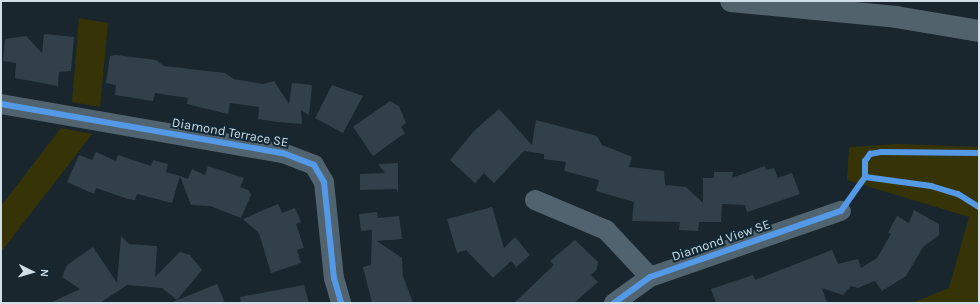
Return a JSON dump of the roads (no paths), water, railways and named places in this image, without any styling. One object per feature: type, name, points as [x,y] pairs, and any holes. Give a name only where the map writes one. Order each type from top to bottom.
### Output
[{"type":"highway","points":[[731,1],[896,18],[979,31]]},
{"type":"street","name":"Diamond Terrace SE","points":[[1,104],[283,153],[314,166],[324,182],[334,278],[341,303]]},
{"type":"street","points":[[536,200],[606,230],[650,277]]},
{"type":"street","name":"Diamond View SE","points":[[614,303],[650,277],[841,211]]}]
